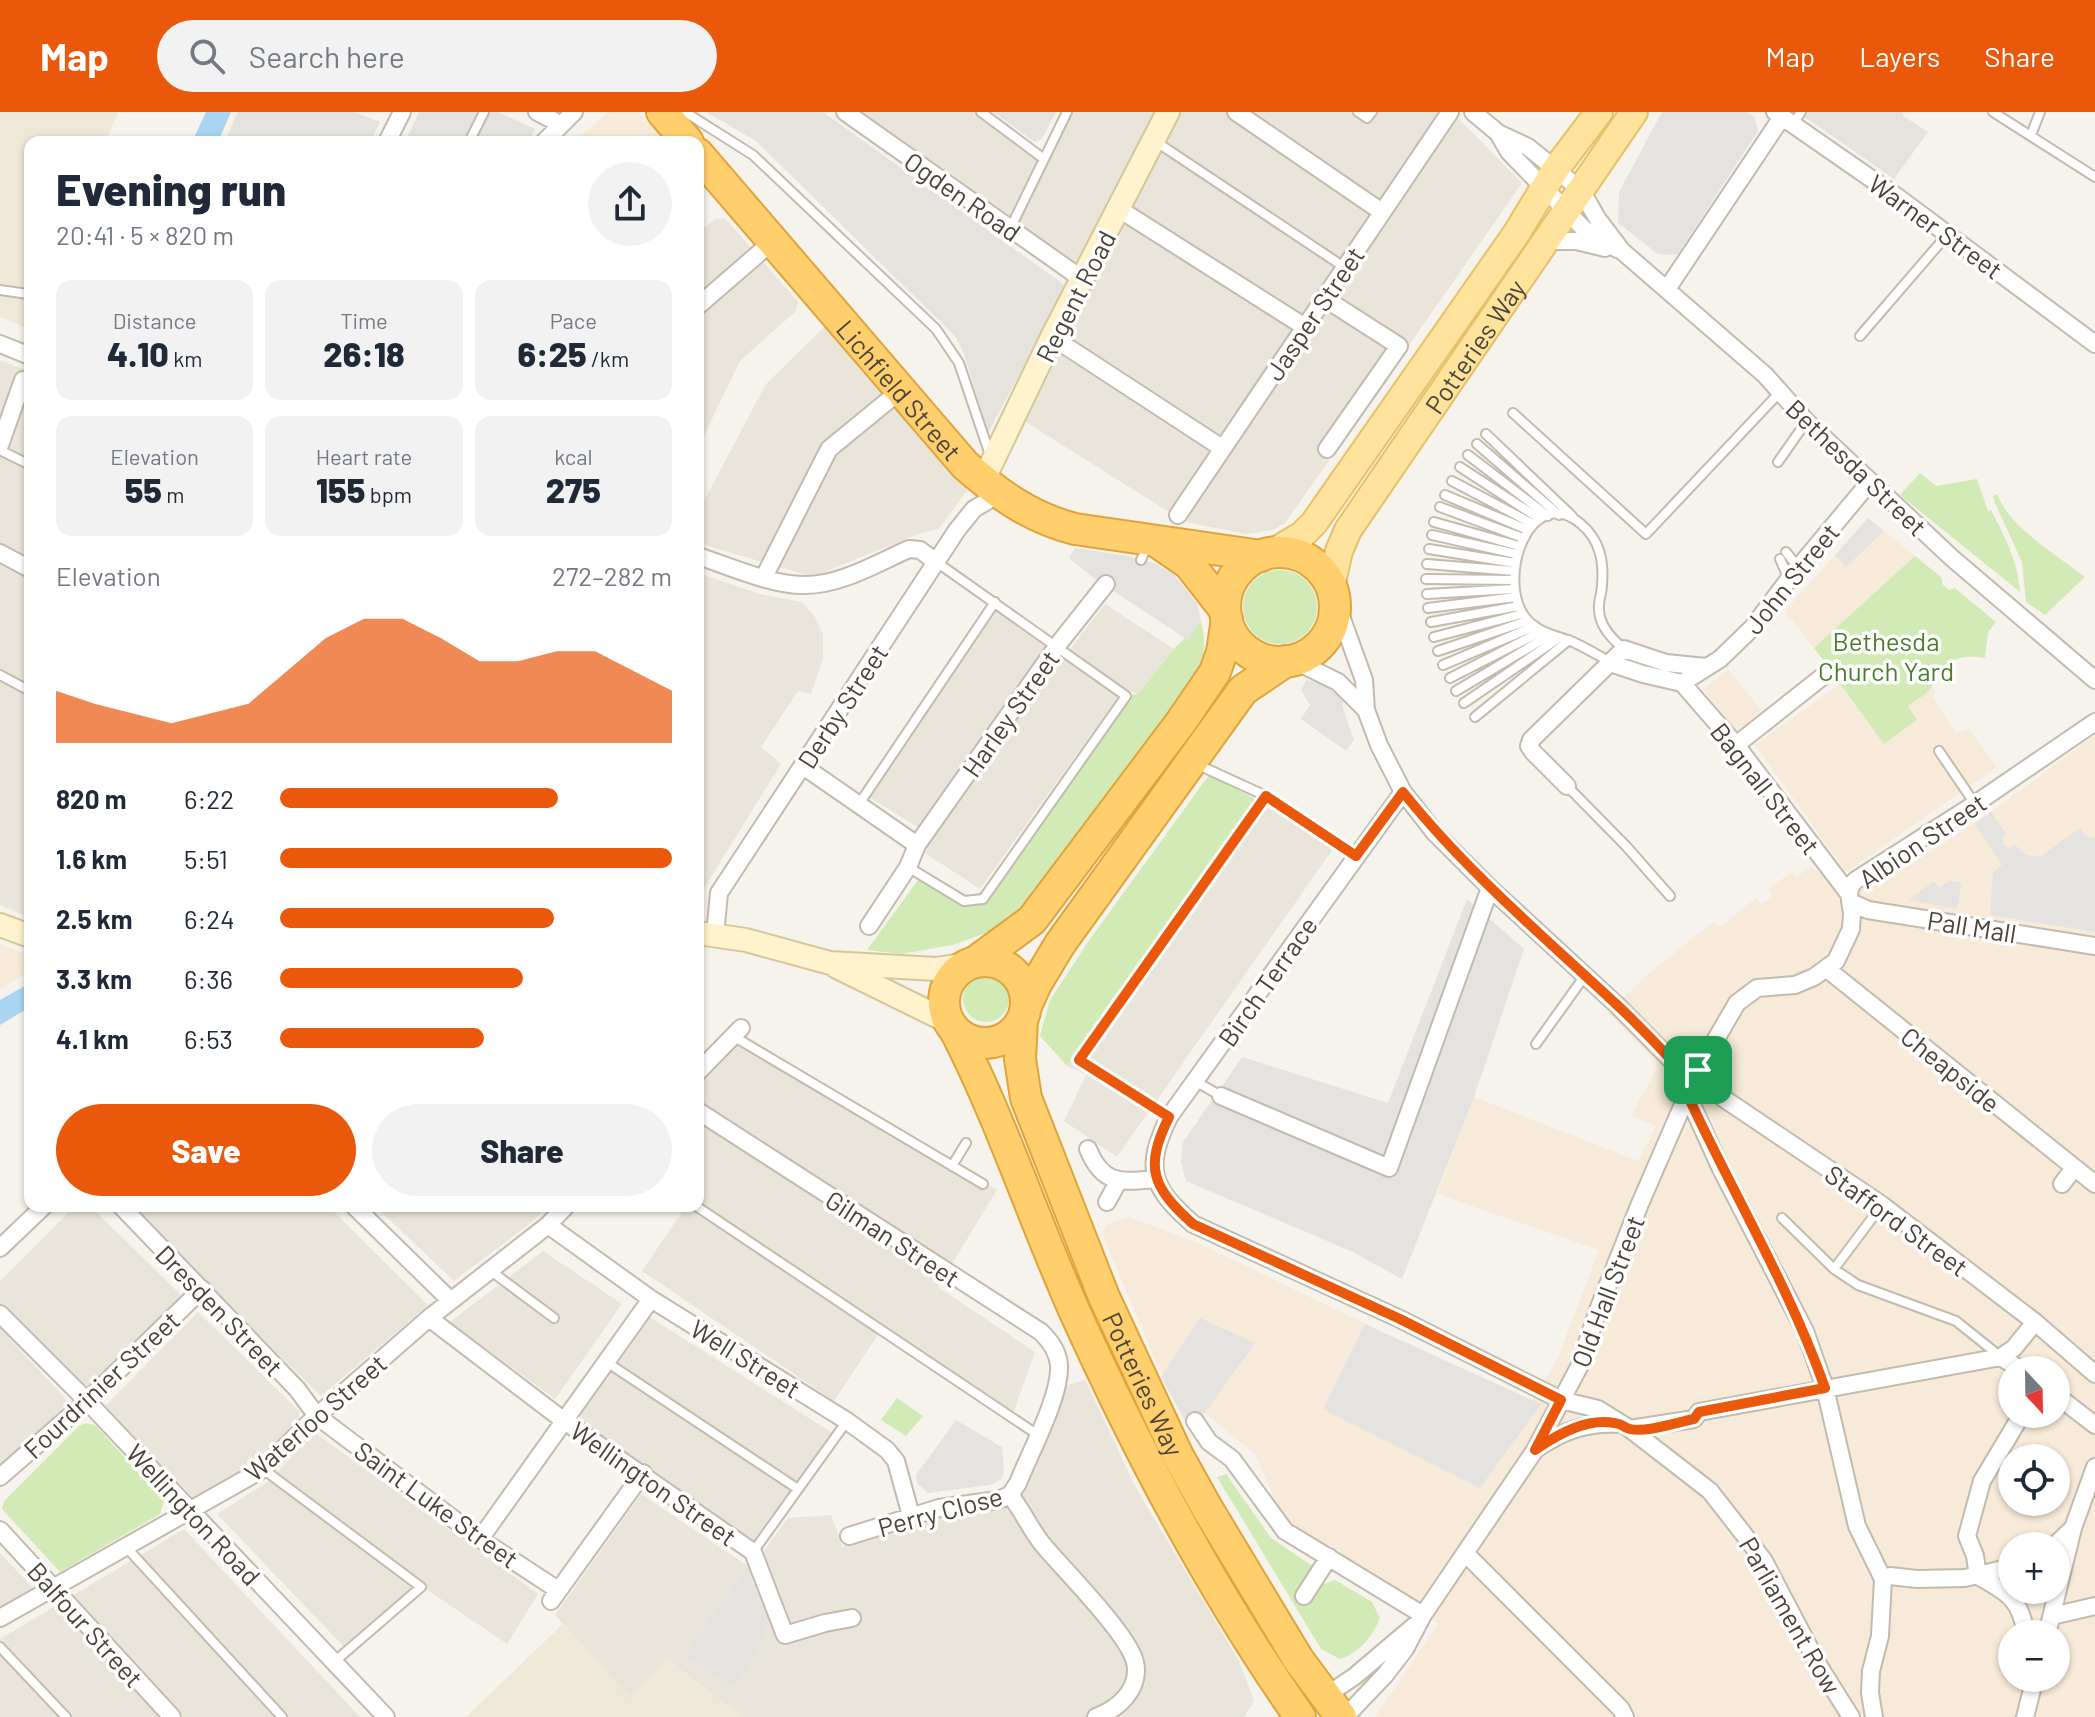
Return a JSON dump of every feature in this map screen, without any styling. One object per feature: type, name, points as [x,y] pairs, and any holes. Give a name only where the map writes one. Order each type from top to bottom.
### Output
[{"type":"highway","points":[[662,112],[683,136]]},
{"type":"highway","name":"Lichfield Street","points":[[704,161],[965,465],[991,479],[1051,523],[1148,547],[1189,564],[1226,615]]},
{"type":"highway","name":"Lichfield Street","points":[[1148,547],[1266,554]]},
{"type":"highway","points":[[972,963],[989,961],[1008,968],[1025,992],[1024,1013],[1016,1030],[994,1043],[968,1040],[954,1027],[944,1004],[947,988],[954,976],[972,963],[1032,920],[1181,722],[1215,672],[1222,652],[1226,595],[1233,579],[1245,565],[1266,554],[1288,553],[1308,560],[1320,569],[1332,591],[1334,617],[1322,643],[1306,655],[1290,661],[1267,660],[1247,651],[1234,638],[1226,615]]},
{"type":"highway","name":"Potteries Way","points":[[1290,661],[1243,690],[1060,944],[1036,984],[1024,1013],[1020,1059],[1026,1098],[1104,1297],[1177,1454],[1298,1659],[1338,1710]]},
{"type":"highway","name":"Potteries Way","points":[[954,1027],[996,1115],[1074,1309],[1126,1420],[1224,1601],[1296,1716]]},
{"type":"main road","name":"Potteries Way","points":[[1266,554],[1302,535],[1314,523],[1599,112]]},
{"type":"main road","name":"Potteries Way","points":[[1332,591],[1339,551],[1348,530],[1634,112]]},
{"type":"main road","points":[[1296,1716],[1338,1710]]},
{"type":"street","points":[[390,136],[402,112]]},
{"type":"street","points":[[537,112],[560,124]]},
{"type":"street","points":[[549,136],[574,112]]},
{"type":"street","name":"Ogden Road","points":[[845,112],[1082,279]]},
{"type":"street","name":"Regent Road","points":[[991,479],[1052,337],[1168,112]]},
{"type":"street","points":[[1236,112],[1382,212]]},
{"type":"street","name":"Jasper Street","points":[[1178,515],[1450,112]]},
{"type":"street","points":[[1473,112],[1498,133],[1509,152],[1550,179],[1574,200]]},
{"type":"street","points":[[1667,289],[1788,116]]},
{"type":"street","name":"Warner Street","points":[[1788,116],[2095,344]]},
{"type":"street","points":[[1550,179],[1574,200]]},
{"type":"street","name":"Bethesda Street","points":[[1574,200],[1597,218],[1622,251]]},
{"type":"street","name":"Bethesda Street","points":[[1574,200],[1594,236],[1622,251],[1765,375],[1869,483],[2095,680]]},
{"type":"street","points":[[1119,209],[1305,327]]},
{"type":"street","points":[[704,301],[773,241]]},
{"type":"street","name":"Bethesda Street","points":[[1547,241],[1576,241],[1622,251]]},
{"type":"street","points":[[1324,298],[1399,346],[1327,449]]},
{"type":"street","points":[[1052,337],[1222,448]]},
{"type":"street","points":[[0,344],[24,354]]},
{"type":"street","points":[[0,447],[23,380]]},
{"type":"street","points":[[764,577],[829,449],[901,390]]},
{"type":"street","name":"Derby Street","points":[[706,934],[719,893],[991,479]]},
{"type":"street","name":"John Street","points":[[1682,683],[1720,659],[1752,628],[1869,483]]},
{"type":"street","points":[[704,558],[764,577],[793,584],[816,585],[847,577],[909,549],[920,550],[935,561]]},
{"type":"street","points":[[0,553],[24,566]]},
{"type":"street","name":"Harley Street","points":[[869,926],[908,867],[917,845],[1058,644],[1106,584]]},
{"type":"street","points":[[1332,591],[1364,680],[1366,710],[1379,745],[1403,792],[1435,833],[1617,1005],[1681,1070],[1698,1070],[1737,1003],[1747,993],[1768,986],[1795,985],[1827,969]]},
{"type":"street","points":[[1567,786],[1533,752],[1529,746],[1531,740],[1624,649],[1666,663],[1706,667]]},
{"type":"street","points":[[1290,661],[1338,682],[1366,710]]},
{"type":"street","points":[[1610,663],[1682,683]]},
{"type":"street","points":[[1736,745],[1827,673]]},
{"type":"street","name":"Bagnall Street","points":[[1682,683],[1736,745],[1850,898]]},
{"type":"street","name":"Albion Street","points":[[1827,969],[1836,961],[1851,929],[1851,885],[1856,880],[2095,722]]},
{"type":"street","points":[[803,766],[917,845]]},
{"type":"street","name":"Birch Terrace","points":[[1157,1179],[1154,1164],[1156,1145],[1169,1117],[1403,792]]},
{"type":"street","points":[[1221,1096],[1389,1168],[1490,888]]},
{"type":"street","name":"Pall Mall","points":[[1850,898],[1868,910],[2095,946]]},
{"type":"street","points":[[0,925],[24,934]]},
{"type":"street","points":[[706,934],[778,948],[830,963],[954,1027]]},
{"type":"street","points":[[830,963],[936,969],[972,963]]},
{"type":"street","name":"Cheapside","points":[[1827,969],[2095,1184]]},
{"type":"street","points":[[704,1066],[737,1032]]},
{"type":"street","name":"Old Hall Street","points":[[1338,1710],[1385,1675],[1405,1649],[1421,1619],[1535,1450],[1579,1367],[1639,1206],[1698,1070]]},
{"type":"street","name":"Stafford Street","points":[[1698,1070],[1723,1098],[1882,1205],[2035,1322],[2095,1374]]},
{"type":"street","points":[[1687,1094],[1721,1169],[1805,1331],[1825,1388],[1857,1526],[1883,1579],[1880,1636],[1871,1671],[1870,1693],[1874,1717]]},
{"type":"street","name":"Gilman Street","points":[[704,1115],[1041,1332],[1057,1357],[1057,1385]]},
{"type":"street","points":[[1088,1149],[1095,1166],[1118,1182],[1157,1179]]},
{"type":"street","points":[[2062,1184],[2074,1168]]},
{"type":"street","name":"Parliament Row","points":[[1157,1179],[1166,1200],[1193,1224],[1400,1319],[1561,1400],[1598,1409],[1710,1491],[1764,1561],[1819,1666],[1851,1717]]},
{"type":"street","points":[[1107,1202],[1118,1182]]},
{"type":"street","points":[[0,1248],[38,1212]]},
{"type":"street","name":"Dresden Street","points":[[127,1212],[297,1389],[317,1416]]},
{"type":"street","points":[[360,1212],[451,1301]]},
{"type":"street","name":"Waterloo Street","points":[[0,1618],[263,1469],[317,1416],[429,1318],[560,1212]]},
{"type":"street","name":"Well Street","points":[[548,1225],[651,1299],[847,1421],[887,1450],[896,1461],[911,1516]]},
{"type":"street","name":"Fourdrinier Street","points":[[0,1477],[87,1401],[202,1289]]},
{"type":"street","points":[[480,1539],[651,1299]]},
{"type":"street","name":"Wellington Road","points":[[0,1314],[87,1401],[386,1717]]},
{"type":"street","name":"Wellington Street","points":[[429,1318],[563,1420],[753,1552],[785,1635],[852,1618]]},
{"type":"street","points":[[2002,1356],[2014,1348],[2035,1322]]},
{"type":"street","points":[[1535,1450],[1557,1435],[1591,1423],[1624,1426],[1694,1419],[1699,1412],[1998,1358]]},
{"type":"street","name":"Perry Close","points":[[849,1536],[939,1508],[998,1500],[1010,1495],[1018,1483],[1057,1385]]},
{"type":"street","points":[[2070,1406],[2095,1425]]},
{"type":"street","name":"Saint Luke Street","points":[[317,1416],[554,1595],[643,1473]]},
{"type":"street","points":[[1195,1421],[1209,1442],[1232,1459],[1285,1531],[1421,1619]]},
{"type":"street","points":[[2014,1428],[1982,1481],[1967,1536],[1975,1556],[1978,1576],[2014,1599],[2023,1620]]},
{"type":"street","points":[[2051,1620],[2073,1528],[2095,1467]]},
{"type":"street","points":[[1010,1495],[1024,1512],[1040,1542],[1124,1639],[1135,1661],[1135,1674],[1125,1700],[1096,1717]]},
{"type":"street","points":[[2069,1532],[2073,1528]]},
{"type":"street","name":"Balfour Street","points":[[0,1530],[172,1717]]},
{"type":"street","points":[[1466,1554],[1623,1713]]},
{"type":"street","points":[[1304,1596],[1329,1557]]},
{"type":"street","points":[[1883,1579],[1890,1576],[1917,1579],[1978,1576],[1998,1571]]},
{"type":"street","points":[[2052,1616],[2095,1606]]},
{"type":"street","name":"Old Hall Street","points":[[1338,1710],[1355,1676],[1421,1619]]},
{"type":"street","points":[[2026,1716],[2031,1692]]},
{"type":"lane","points":[[472,136],[484,112]]},
{"type":"lane","points":[[685,112],[753,155],[936,329],[959,363],[991,479]]},
{"type":"lane","points":[[981,112],[1044,159]]},
{"type":"lane","points":[[1010,229],[1067,112]]},
{"type":"lane","points":[[1358,112],[1367,118],[1372,112]]},
{"type":"lane","points":[[1993,112],[2095,177]]},
{"type":"lane","points":[[2031,135],[2040,112]]},
{"type":"lane","points":[[1154,139],[1344,267]]},
{"type":"lane","points":[[1860,336],[1948,234]]},
{"type":"lane","points":[[0,290],[24,293]]},
{"type":"lane","points":[[1513,413],[1646,534],[1780,392]]},
{"type":"lane","points":[[1778,462],[1806,421]]},
{"type":"lane","points":[[1486,434],[1597,542],[1603,569],[1599,614],[1609,635],[1624,649]]},
{"type":"lane","points":[[1477,444],[1559,515],[1581,524]]},
{"type":"lane","points":[[0,447],[24,461]]},
{"type":"lane","points":[[1468,455],[1530,582]]},
{"type":"lane","points":[[1460,467],[1530,582]]},
{"type":"lane","points":[[1452,481],[1530,582]]},
{"type":"lane","points":[[1445,495],[1610,663]]},
{"type":"lane","points":[[1440,507],[1530,582]]},
{"type":"lane","points":[[1475,717],[1559,515]]},
{"type":"lane","points":[[1434,522],[1530,582]]},
{"type":"lane","points":[[1432,535],[1530,582]]},
{"type":"lane","points":[[1429,549],[1530,582]]},
{"type":"lane","points":[[1794,573],[1783,556],[1794,573]]},
{"type":"lane","points":[[908,867],[964,901],[983,899],[1126,696],[1058,644],[935,561]]},
{"type":"lane","points":[[1427,564],[1530,582]]},
{"type":"lane","points":[[1426,579],[1530,582]]},
{"type":"lane","points":[[1427,594],[1530,582]]},
{"type":"lane","points":[[1428,608],[1530,582]]},
{"type":"lane","points":[[1431,622],[1530,582]]},
{"type":"lane","points":[[1434,637],[1530,582]]},
{"type":"lane","points":[[1438,651],[1530,582]]},
{"type":"lane","points":[[1443,665],[1530,582]]},
{"type":"lane","points":[[1450,678],[1530,582]]},
{"type":"lane","points":[[1456,691],[1530,582]]},
{"type":"lane","points":[[1464,703],[1530,582]]},
{"type":"lane","points":[[858,804],[995,602]]},
{"type":"lane","points":[[0,675],[24,688]]},
{"type":"lane","points":[[1939,751],[1975,804]]},
{"type":"lane","points":[[1205,768],[1266,796],[1356,856]]},
{"type":"lane","points":[[1567,786],[1670,896]]},
{"type":"lane","points":[[1169,1117],[1079,1060],[1266,796]]},
{"type":"lane","points":[[1536,1044],[1584,977]]},
{"type":"lane","points":[[737,1032],[983,1184]]},
{"type":"lane","points":[[1195,1081],[1221,1096]]},
{"type":"lane","points":[[952,1166],[966,1143]]},
{"type":"lane","points":[[1834,1269],[1882,1205]]},
{"type":"lane","points":[[704,1211],[1038,1435]]},
{"type":"lane","points":[[1782,1218],[1834,1269],[1858,1285],[1956,1321],[2000,1356]]},
{"type":"lane","points":[[491,1271],[554,1318]]},
{"type":"lane","points":[[604,1361],[798,1489]]},
{"type":"lane","points":[[753,1552],[847,1421]]},
{"type":"lane","points":[[263,1469],[421,1587],[333,1662]]},
{"type":"lane","points":[[126,1547],[282,1717]]},
{"type":"lane","points":[[0,1647],[66,1717]]},
{"type":"shaded area","points":[[0,112],[118,112],[108,136],[24,136],[24,327],[0,317]]},
{"type":"shaded area","points":[[238,112],[355,112],[380,122],[373,136],[227,136]]},
{"type":"shaded area","points":[[419,112],[498,112],[535,129],[532,136],[408,136]]},
{"type":"shaded area","points":[[608,112],[638,112],[660,136],[581,136]]},
{"type":"shaded area","points":[[706,112],[823,112],[1066,286],[988,433],[964,354],[955,336],[756,141]]},
{"type":"shaded area","points":[[862,112],[974,112],[1046,163],[1071,112],[1156,112],[1076,271]]},
{"type":"shaded area","points":[[993,112],[1056,112],[1042,139],[1035,142]]},
{"type":"shaded area","points":[[1177,112],[1452,112],[1522,183],[1286,522],[1273,530],[1246,534],[1185,522],[1021,419]]},
{"type":"shaded area","points":[[1662,112],[1747,112],[1755,117],[1758,131],[1678,254],[1670,255],[1658,254],[1618,223],[1619,192]]},
{"type":"shaded area","points":[[1798,112],[1903,112],[1902,115],[1928,132],[1894,179]]},
{"type":"shaded area","points":[[725,218],[798,302],[796,311],[740,361],[704,436],[704,228],[715,219]]},
{"type":"shaded area","points":[[825,326],[968,489],[939,529],[918,534],[819,574],[807,575],[704,545],[704,501],[766,384]]},
{"type":"shaded area","points":[[0,360],[24,370],[24,915],[0,905]]},
{"type":"shaded area","points":[[1868,518],[1915,556],[1814,648],[1785,611]]},
{"type":"shaded area","points":[[1868,518],[1884,531],[1846,567],[1835,555]]},
{"type":"shaded area","points":[[1075,548],[1128,556],[1156,564],[1173,574],[1197,603],[1201,621],[1188,640],[1095,579],[1069,558]]},
{"type":"shaded area","points":[[704,575],[760,594],[802,602],[815,617],[823,635],[823,659],[811,694],[798,691],[761,747],[781,764],[704,888]]},
{"type":"shaded area","points":[[1105,604],[1174,649],[1138,694],[1124,688],[980,889],[925,853],[934,837],[867,796],[991,605],[1045,641],[1063,658]]},
{"type":"shaded area","points":[[1728,669],[1762,711],[1736,732],[1703,690]]},
{"type":"shaded area","points":[[1306,680],[1332,686],[1343,694],[1343,708],[1354,740],[1346,751],[1301,719],[1310,705],[1301,690]]},
{"type":"shaded area","points":[[1840,684],[1884,744],[1916,720],[1908,707],[1932,688],[1934,700],[1956,733],[1969,729],[1997,767],[1846,872],[1755,745]]},
{"type":"shaded area","points":[[2095,735],[2095,1717],[1375,1717],[1438,1624],[1284,1522],[1255,1454],[1205,1413],[1187,1424],[1155,1360],[1102,1233],[1107,1224],[1129,1217],[1198,1243],[1530,1403],[1557,1360],[1599,1250],[1437,1194],[1474,1097],[1638,1161],[1656,1126],[1631,1116],[1657,1068],[1655,1061],[1608,1013],[1647,975],[1714,921],[1720,927],[1756,898],[1761,904],[1773,896],[1768,889],[1792,872],[1796,877],[1811,867],[1819,872],[1885,881],[1991,812]]},
{"type":"shaded area","points":[[1255,799],[1333,849],[1117,1157],[1064,1121],[1086,1075],[1067,1066]]},
{"type":"shaded area","points":[[1991,812],[2007,834],[2003,844],[2008,848],[2015,845],[2026,855],[2040,857],[2080,828],[2086,837],[2095,838],[2095,932],[1990,915],[1993,872],[2002,865],[1975,824]]},
{"type":"shaded area","points":[[1934,881],[1939,888],[1950,881],[1962,883],[1957,909],[1909,900]]},
{"type":"shaded area","points":[[1467,899],[1524,949],[1474,1097],[1402,1279],[1353,1252],[1186,1181],[1181,1162],[1183,1142],[1242,1057],[1388,1103]]},
{"type":"shaded area","points":[[0,944],[24,954],[24,975],[0,989]]},
{"type":"shaded area","points":[[746,1036],[997,1190],[938,1287],[1035,1352],[1011,1419],[879,1333],[834,1401],[642,1271],[682,1212],[704,1212],[704,1081]]},
{"type":"shaded area","points":[[69,1212],[96,1212],[183,1297],[89,1391],[0,1303],[0,1281]]},
{"type":"shaded area","points":[[135,1212],[334,1212],[428,1305],[321,1396]]},
{"type":"shaded area","points":[[381,1212],[542,1212],[533,1221],[454,1281]]},
{"type":"shaded area","points":[[543,1251],[622,1304],[555,1399],[450,1322]]},
{"type":"shaded area","points":[[198,1312],[299,1411],[299,1422],[255,1463],[193,1497],[105,1406]]},
{"type":"shaded area","points":[[648,1316],[831,1432],[756,1542],[576,1420]]},
{"type":"shaded area","points":[[1200,1318],[1255,1343],[1205,1413],[1187,1424],[1161,1377]]},
{"type":"shaded area","points":[[1365,1324],[1541,1404],[1480,1488],[1323,1409]]},
{"type":"shaded area","points":[[0,1329],[69,1402],[0,1467]]},
{"type":"shaded area","points":[[1085,1380],[1136,1488],[1239,1661],[1254,1701],[1244,1717],[742,1717],[667,1660],[631,1699],[555,1615],[641,1494],[751,1568],[788,1518],[831,1515],[843,1548],[854,1539],[911,1520],[1011,1500],[1061,1387]]},
{"type":"shaded area","points":[[956,1420],[1002,1447],[1002,1479],[990,1485],[928,1493],[917,1483],[916,1475]]},
{"type":"shaded area","points":[[314,1432],[538,1594],[507,1644],[426,1589],[352,1655],[217,1514],[268,1482]]},
{"type":"shaded area","points":[[184,1529],[360,1717],[0,1717],[0,1639]]},
{"type":"shaded area","points":[[0,1553],[35,1590],[0,1610]]},
{"type":"shaded area","points":[[747,1570],[768,1623],[756,1654],[740,1677],[729,1686],[684,1653]]},
{"type":"shaded area","points":[[563,1624],[631,1699],[666,1660],[742,1717],[466,1717]]},
{"type":"green space","points":[[1920,473],[1936,486],[1977,479],[1988,511],[1991,510],[2010,550],[2020,592],[1900,495]]},
{"type":"green space","points":[[1997,494],[2023,529],[2085,577],[2045,615],[2026,602],[2022,562],[1995,503],[1993,496]]},
{"type":"green space","name":"Bethesda Church Yard","points":[[1915,556],[1942,578],[1942,584],[1949,590],[1955,588],[1996,622],[1988,632],[1985,658],[1959,658],[1948,665],[1928,691],[1908,706],[1917,720],[1884,744],[1814,648]]},
{"type":"green space","points":[[1273,570],[1287,570],[1301,576],[1311,586],[1317,607],[1315,621],[1301,638],[1287,644],[1273,644],[1259,638],[1249,628],[1243,614],[1243,600],[1249,586],[1259,576]]},
{"type":"green space","points":[[1201,621],[1204,644],[1201,663],[1180,701],[1035,896],[999,928],[953,945],[901,954],[867,950],[921,876],[950,895],[983,899],[1126,696],[1138,694]]},
{"type":"green space","points":[[1209,775],[1255,799],[1067,1066],[1040,1036],[1050,1000],[1088,942]]},
{"type":"green space","points":[[986,976],[1002,983],[1009,999],[1002,1015],[986,1022],[970,1015],[963,999],[970,983]]},
{"type":"green space","points":[[897,1398],[923,1416],[906,1436],[881,1420]]},
{"type":"green space","points":[[86,1423],[96,1426],[164,1501],[160,1514],[60,1572],[2,1509],[4,1501],[79,1426]]},
{"type":"green space","points":[[1226,1474],[1271,1538],[1314,1567],[1298,1595],[1306,1604],[1321,1585],[1335,1580],[1372,1602],[1380,1618],[1369,1637],[1353,1653],[1340,1659],[1321,1649],[1217,1477]]},
{"type":"water","points":[[206,112],[231,112],[221,136],[195,136]]},
{"type":"water","points":[[24,986],[24,1011],[0,1025],[0,1000]]},
{"type":"route","points":[[1403,792],[1435,833],[1490,888],[1617,1005],[1681,1070],[1698,1070],[1687,1094],[1721,1169],[1805,1331],[1825,1388],[1699,1412],[1694,1419],[1643,1429],[1591,1423],[1557,1435],[1535,1450],[1561,1400],[1400,1319],[1193,1224],[1166,1200],[1157,1179],[1154,1164],[1156,1145],[1169,1117],[1079,1060],[1266,796],[1356,856],[1403,792]]}]
